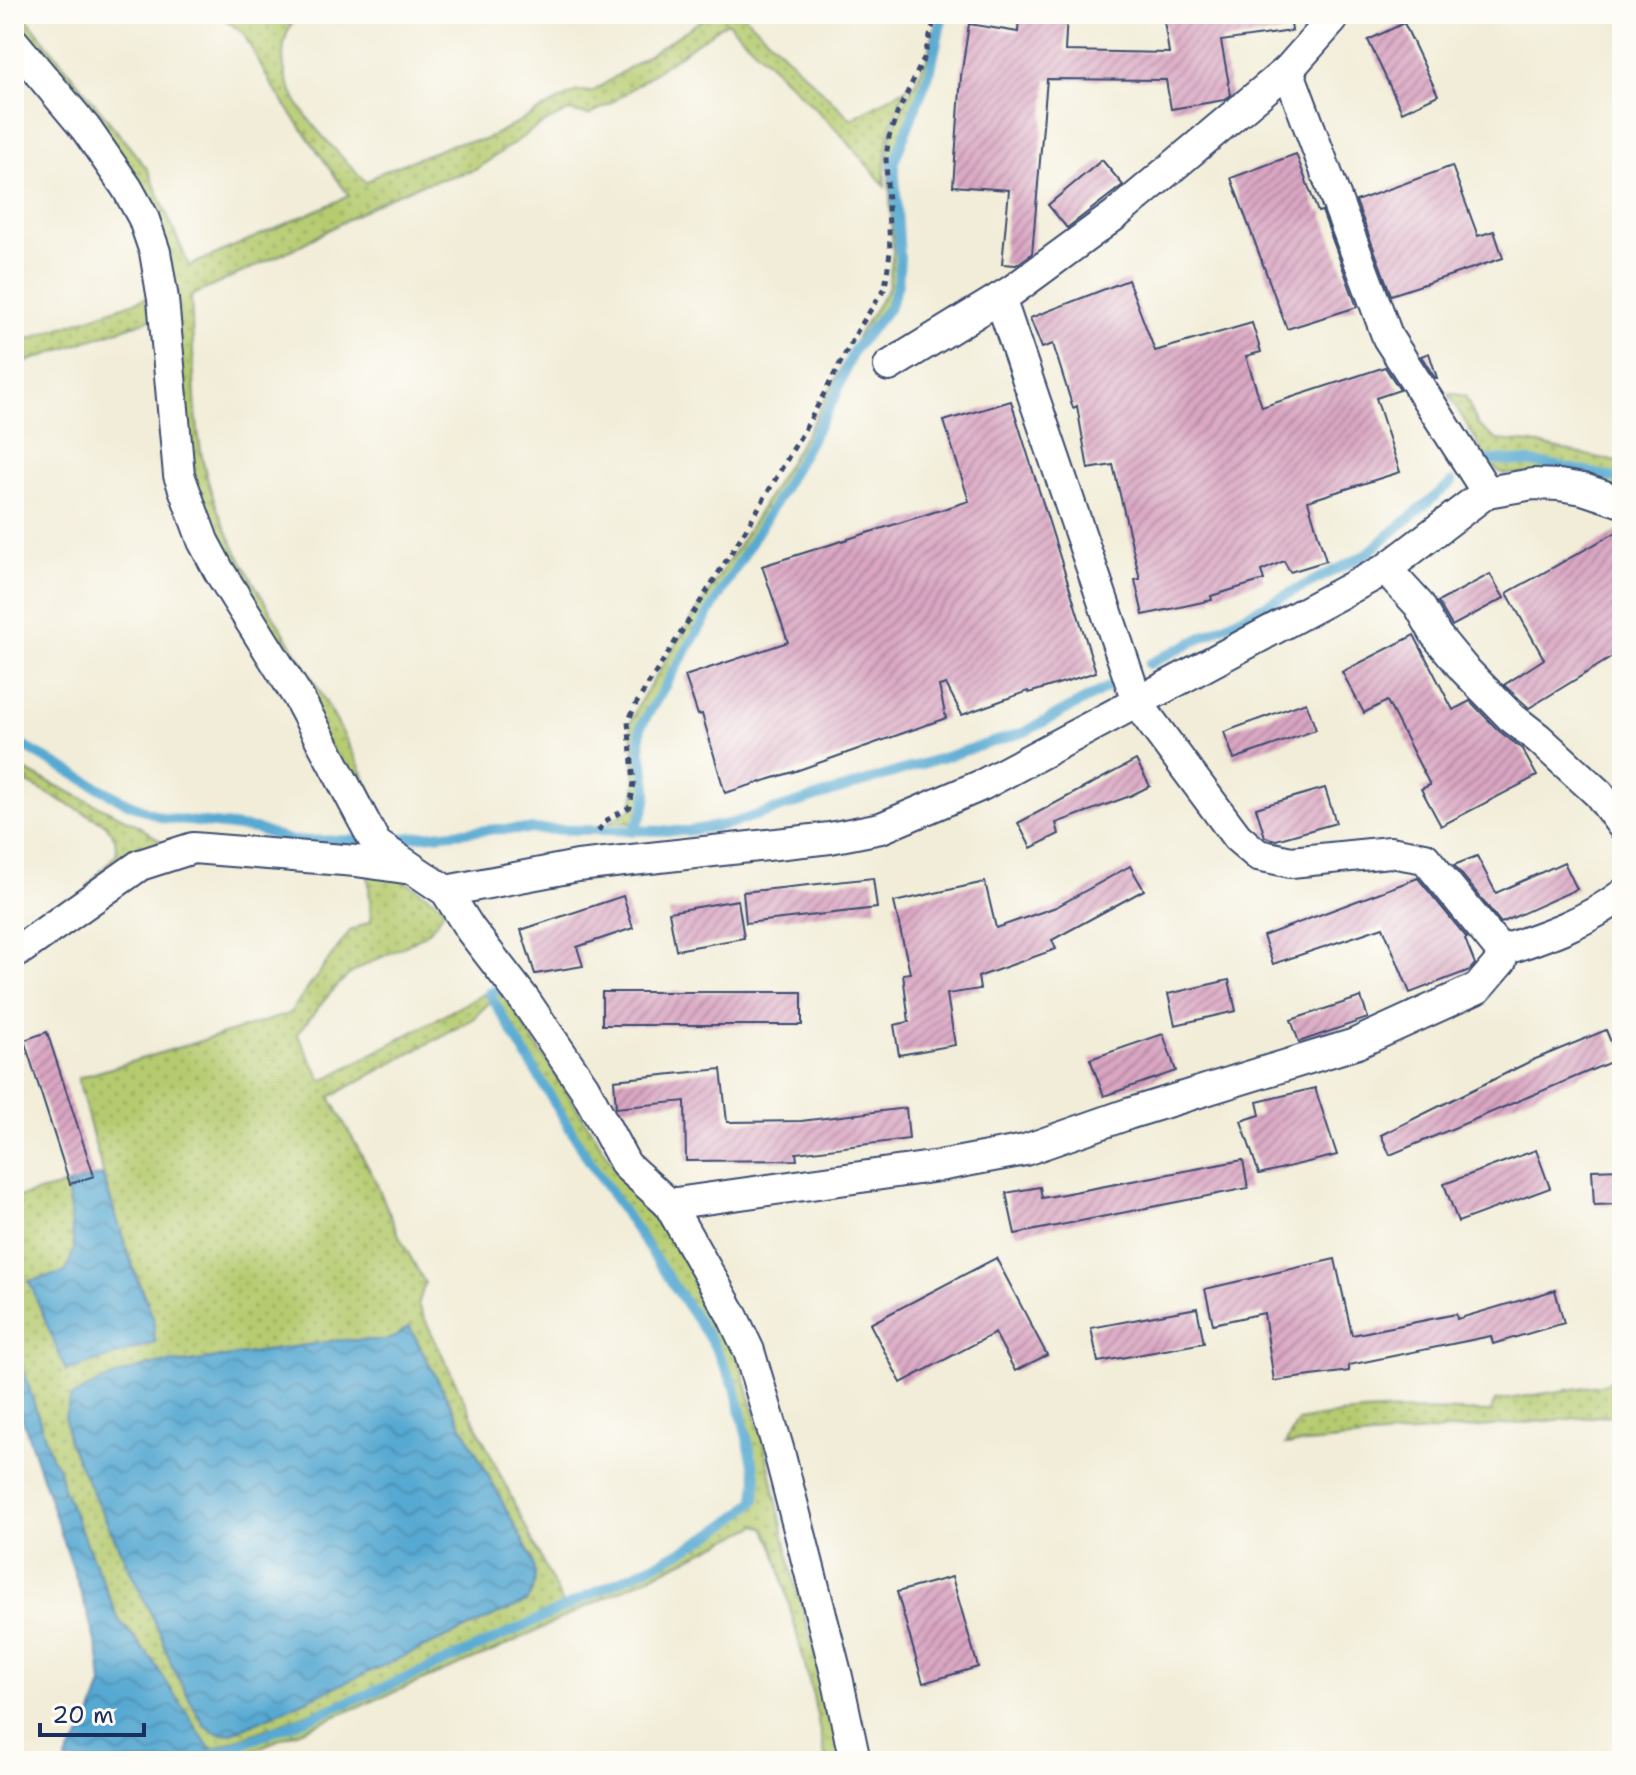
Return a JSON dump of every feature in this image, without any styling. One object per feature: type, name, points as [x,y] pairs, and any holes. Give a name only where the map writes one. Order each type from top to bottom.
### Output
[{"type":"street","points":[[889,366],[1000,298],[1115,215],[1288,70],[1333,19],[1334,14]]},
{"type":"street","points":[[14,43],[86,129],[143,217],[155,252],[163,299],[179,475],[203,541],[219,571],[298,697],[376,844],[446,891],[584,1087],[626,1165],[669,1204],[732,1315],[749,1351],[778,1448],[837,1677],[855,1761]]},
{"type":"street","points":[[1288,70],[1388,338],[1487,492]]},
{"type":"street","points":[[669,1204],[939,1166],[1025,1150],[1128,1114],[1355,1044],[1478,988],[1501,961],[1501,951],[1425,858],[1390,852],[1291,862],[1258,855],[1237,837],[1138,704],[1000,298]]},
{"type":"street","points":[[446,891],[578,866],[830,838],[881,828],[982,785],[1386,569],[1487,492],[1533,484],[1559,485],[1622,502]]},
{"type":"street","points":[[1386,569],[1419,605],[1436,635],[1464,669],[1511,717],[1599,794],[1622,825]]},
{"type":"street","points":[[14,954],[140,865],[193,848],[356,861],[411,869]]},
{"type":"street","points":[[1501,951],[1564,930],[1601,911],[1622,895]]},
{"type":"path","points":[[578,866],[607,820],[630,807],[634,783],[628,722],[636,704],[748,526],[859,328],[885,288],[890,252],[886,157],[889,137],[924,58],[936,14]]},
{"type":"green space","points":[[14,14],[23,14],[148,170],[189,266],[349,196],[272,86],[243,33],[218,14],[297,14],[285,38],[283,62],[289,84],[315,127],[366,183],[380,173],[456,143],[484,140],[577,91],[592,92],[711,14],[743,14],[851,119],[907,88],[889,136],[885,186],[840,133],[727,22],[610,104],[589,115],[568,111],[537,127],[475,170],[420,185],[385,199],[295,248],[191,296],[197,425],[213,497],[240,557],[342,731],[387,831],[375,832],[234,574],[198,500],[183,401],[115,147],[14,23]]},
{"type":"green space","points":[[938,14],[941,14],[928,68],[891,161],[898,257],[895,283],[887,306],[851,350],[833,394],[775,497],[638,725],[645,788],[640,812],[633,823],[608,823],[632,808],[636,783],[631,723],[638,705],[750,527],[813,422],[861,330],[888,289],[893,252],[888,157],[891,137],[927,59]]},
{"type":"green space","points":[[152,296],[154,318],[14,366],[14,344]]},
{"type":"green space","points":[[1448,393],[1465,396],[1478,425],[1497,440],[1533,443],[1622,463],[1622,477],[1537,460],[1486,457]]},
{"type":"green space","points":[[1486,463],[1538,466],[1588,475],[1622,483],[1622,492],[1534,474],[1504,474]]},
{"type":"green space","points":[[14,765],[138,825],[162,842],[87,887],[117,853],[115,839],[106,824],[14,776]]},
{"type":"green space","points":[[368,869],[388,870],[445,907],[427,932],[341,982],[297,1034],[322,1081],[485,993],[490,1002],[473,1019],[330,1097],[425,1283],[418,1305],[564,1606],[399,1679],[213,1749],[204,1742],[135,1637],[119,1620],[63,1488],[59,1469],[52,1459],[14,1341],[14,1198],[67,1185],[74,1249],[66,1272],[29,1282],[153,1317],[111,1199],[78,1078],[289,1014],[350,931],[371,921]],"holes":[[[410,1327],[531,1556],[526,1602],[232,1733],[219,1734],[205,1726],[172,1666],[160,1633],[68,1441],[116,1379],[139,1368],[340,1340],[386,1340]]]},
{"type":"green space","points":[[501,990],[625,1183],[698,1281],[737,1354],[765,1447],[793,1577],[827,1691],[843,1761],[826,1761],[813,1696],[775,1550],[766,1529],[758,1525],[494,1651],[227,1761],[218,1761],[216,1756],[289,1729],[507,1638],[678,1556],[745,1515],[758,1501],[760,1480],[737,1386],[714,1341],[590,1158],[493,994]]},
{"type":"green space","points":[[1622,1372],[1622,1414],[1285,1445],[1298,1421],[1370,1411],[1490,1412],[1495,1401],[1605,1384]]},
{"type":"water","points":[[102,1175],[136,1277],[153,1317],[155,1343],[66,1371],[29,1281],[66,1272],[74,1249],[67,1185]]},
{"type":"water","points":[[409,1326],[531,1556],[535,1574],[533,1591],[526,1602],[232,1733],[219,1734],[205,1726],[172,1666],[160,1633],[68,1441],[65,1416],[71,1397],[142,1367],[340,1340],[386,1340]]},
{"type":"water","points":[[14,1341],[52,1459],[59,1469],[63,1488],[119,1620],[151,1658],[218,1761],[66,1761],[87,1728],[102,1684],[99,1656],[87,1611],[14,1393]]},
{"type":"building","points":[[1019,14],[1067,14],[1065,51],[1169,53],[1163,14],[1290,14],[1292,31],[1221,41],[1231,95],[1224,100],[1171,109],[1166,80],[1047,79],[1032,254],[1016,265],[1002,264],[1009,190],[953,186],[961,76],[969,24],[1018,32]]},
{"type":"building","points":[[1404,23],[1438,95],[1402,112],[1368,40]]},
{"type":"building","points":[[1296,154],[1318,212],[1322,211],[1357,307],[1287,329],[1231,178]]},
{"type":"building","points":[[1102,160],[1123,185],[1067,228],[1048,205]]},
{"type":"building","points":[[1452,166],[1478,236],[1494,231],[1503,258],[1391,295],[1356,201]]},
{"type":"building","points":[[1128,280],[1155,351],[1252,323],[1261,352],[1246,356],[1262,407],[1385,367],[1400,390],[1376,398],[1400,472],[1308,501],[1326,561],[1290,572],[1284,561],[1261,571],[1264,580],[1211,596],[1212,600],[1143,615],[1135,580],[1140,579],[1113,465],[1088,469],[1077,406],[1073,408],[1053,344],[1042,348],[1030,318]]},
{"type":"building","points":[[1429,353],[1437,378],[1421,356]]},
{"type":"building","points":[[1011,401],[1096,672],[1028,691],[962,715],[946,684],[939,686],[946,718],[725,793],[702,714],[698,715],[685,676],[788,642],[762,566],[969,501],[944,421]]},
{"type":"building","points":[[1622,529],[1622,651],[1529,708],[1504,685],[1544,659],[1507,593]]},
{"type":"building","points":[[1490,574],[1504,598],[1452,626],[1438,602]]},
{"type":"building","points":[[1414,635],[1453,710],[1470,701],[1522,749],[1537,776],[1441,826],[1421,789],[1430,785],[1387,701],[1364,713],[1342,672]]},
{"type":"building","points":[[1306,702],[1316,730],[1234,759],[1224,732]]},
{"type":"building","points":[[1136,760],[1150,786],[1056,823],[1059,834],[1031,848],[1018,823]]},
{"type":"building","points":[[1325,788],[1336,823],[1276,840],[1265,837],[1256,808]]},
{"type":"building","points":[[1477,856],[1496,893],[1564,862],[1577,889],[1501,923],[1454,865]]},
{"type":"building","points":[[1130,866],[1144,890],[1052,940],[1056,949],[978,977],[980,989],[947,994],[955,1045],[899,1055],[894,1025],[909,1022],[903,974],[910,973],[894,902],[985,882],[996,928],[1056,907]]},
{"type":"building","points":[[873,878],[877,908],[746,923],[743,892]]},
{"type":"building","points":[[1418,878],[1467,938],[1475,964],[1470,970],[1410,993],[1383,927],[1273,964],[1263,936]]},
{"type":"building","points":[[623,896],[633,928],[577,947],[583,966],[535,974],[521,930]]},
{"type":"building","points":[[738,900],[744,938],[676,950],[669,912]]},
{"type":"building","points":[[1229,980],[1236,1011],[1175,1025],[1168,994]]},
{"type":"building","points":[[602,992],[802,992],[802,1025],[602,1025]]},
{"type":"building","points":[[1361,997],[1368,1018],[1299,1042],[1291,1020]]},
{"type":"building","points":[[1606,1030],[1618,1059],[1390,1155],[1381,1135],[1533,1060]]},
{"type":"building","points":[[47,1032],[94,1176],[70,1184],[24,1040]]},
{"type":"building","points":[[1163,1034],[1176,1071],[1104,1096],[1090,1059]]},
{"type":"building","points":[[721,1069],[727,1122],[801,1121],[906,1108],[909,1139],[796,1153],[797,1160],[686,1161],[685,1101],[616,1108],[614,1080]]},
{"type":"building","points":[[1315,1088],[1337,1155],[1259,1174],[1241,1121],[1260,1115],[1257,1102]]},
{"type":"building","points":[[1536,1150],[1550,1188],[1458,1222],[1444,1184]]},
{"type":"building","points":[[1243,1160],[1248,1188],[1015,1234],[1006,1193],[1040,1187],[1042,1198]]},
{"type":"building","points":[[1622,1169],[1622,1204],[1594,1205],[1592,1170]]},
{"type":"building","points":[[996,1258],[1047,1355],[1015,1371],[995,1333],[901,1383],[870,1324]]},
{"type":"building","points":[[1335,1259],[1352,1335],[1456,1314],[1457,1319],[1555,1290],[1564,1323],[1493,1344],[1491,1336],[1349,1365],[1349,1371],[1274,1381],[1264,1313],[1213,1324],[1205,1289]]},
{"type":"building","points":[[1197,1308],[1204,1343],[1098,1362],[1091,1328]]},
{"type":"building","points":[[952,1577],[978,1667],[923,1683],[897,1592]]},
{"type":"waterway","points":[[633,831],[642,815],[647,789],[641,754],[641,726],[778,498],[836,395],[853,351],[889,308],[898,284],[900,257],[894,162],[931,69],[943,14]]},
{"type":"waterway","points":[[1486,460],[1537,463],[1622,480]]},
{"type":"waterway","points":[[1149,664],[1365,555],[1452,482]]},
{"type":"waterway","points":[[391,839],[497,829],[688,831],[729,824],[1025,732],[1116,683]]},
{"type":"waterway","points":[[14,741],[125,802],[163,818],[256,829],[292,841],[360,840]]},
{"type":"waterway","points":[[212,1755],[512,1632],[686,1549],[724,1526],[755,1500],[757,1480],[735,1387],[712,1342],[588,1159],[489,993],[496,990]]}]
